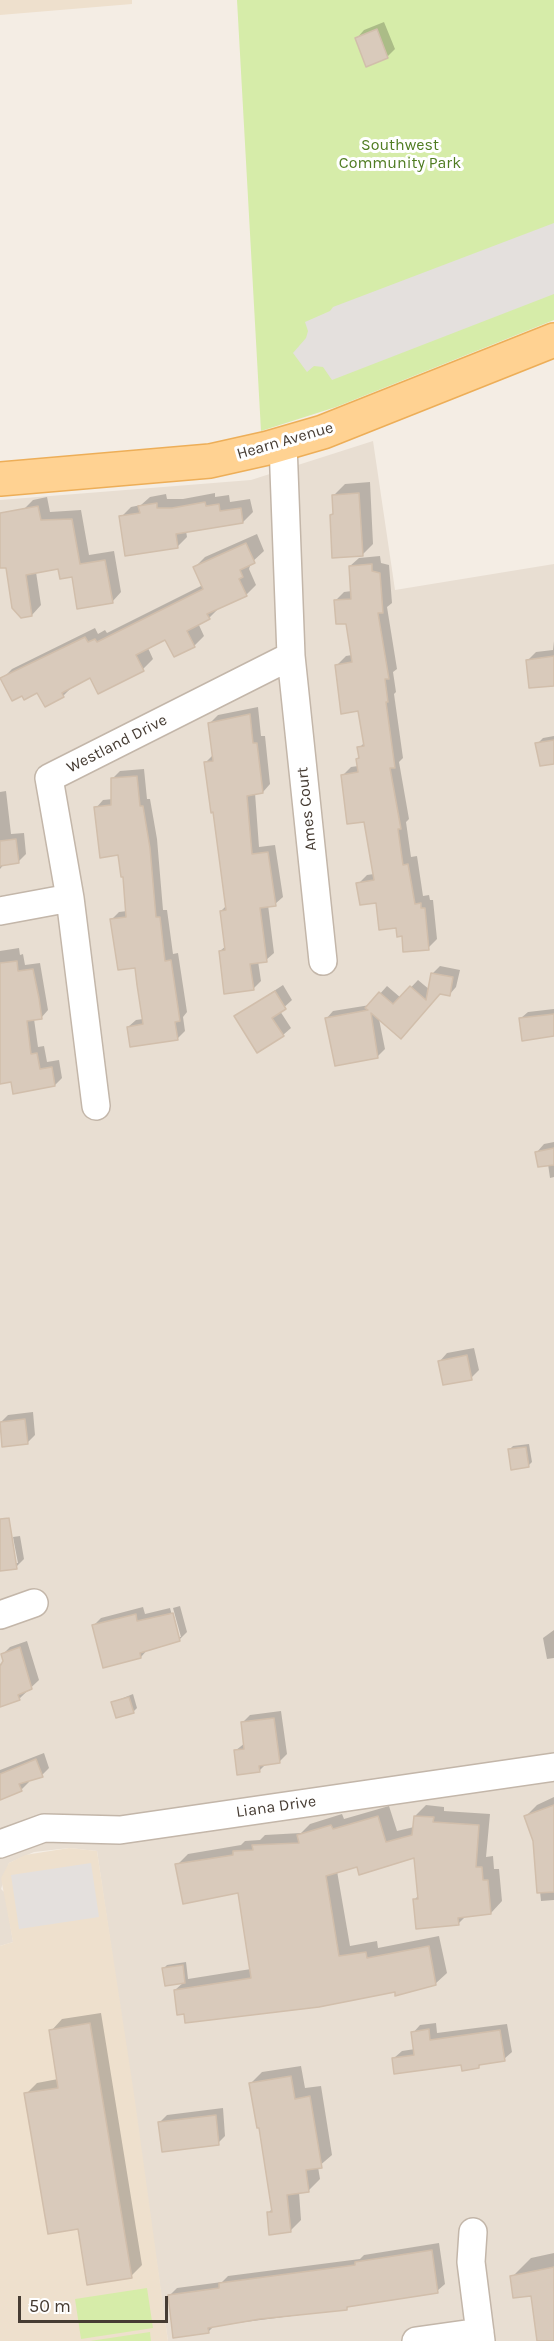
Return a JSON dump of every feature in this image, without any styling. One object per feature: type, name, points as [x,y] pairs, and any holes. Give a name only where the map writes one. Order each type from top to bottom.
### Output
[{"type":"main road","name":"Hearn Avenue","points":[[0,480],[210,461],[283,444],[323,432],[554,340]]},
{"type":"street","points":[[283,444],[291,656]]},
{"type":"street","name":"Westland Drive","points":[[96,1106],[70,898],[50,778],[291,656]]},
{"type":"street","name":"Ames Court","points":[[291,656],[323,961]]},
{"type":"street","points":[[0,911],[70,898]]},
{"type":"street","points":[[0,1615],[34,1603]]},
{"type":"street","name":"Liana Drive","points":[[0,1844],[44,1828],[126,1829],[554,1767]]},
{"type":"street","points":[[416,2341],[481,2337],[471,2262],[473,2232]]},
{"type":"shaded area","points":[[0,0],[132,0],[132,4],[0,15]]},
{"type":"shaded area","points":[[554,223],[554,294],[332,380],[323,367],[314,366],[307,372],[293,353],[306,338],[308,331],[305,322],[330,311],[333,307]]},
{"type":"shaded area","points":[[373,441],[395,590],[554,564],[554,2341],[168,2341],[97,1851],[69,1848],[34,1852],[9,1863],[1,1889],[5,1893],[13,1942],[0,1946],[0,500],[251,480]]},
{"type":"shaded area","points":[[69,1848],[97,1851],[168,2341],[0,2341],[0,1946],[13,1942],[1,1878],[9,1863],[25,1855]]},
{"type":"shaded area","points":[[91,1863],[99,1917],[19,1929],[11,1875]]},
{"type":"green space","name":"Southwest Community Park","points":[[237,0],[554,0],[554,320],[336,407],[261,431]]},
{"type":"green space","points":[[147,2288],[153,2328],[81,2339],[75,2299]]},
{"type":"green space","points":[[150,2332],[151,2341],[90,2341]]},
{"type":"building","points":[[377,29],[388,58],[366,67],[355,38]]},
{"type":"building","points":[[359,493],[363,556],[332,558],[330,515],[333,514],[332,495]]},
{"type":"building","points":[[205,502],[206,506],[219,504],[220,511],[241,508],[243,523],[176,534],[178,548],[125,556],[119,516],[140,513],[138,506],[157,503],[157,508],[172,508]]},
{"type":"building","points":[[38,506],[41,520],[72,519],[80,564],[105,560],[113,603],[77,609],[72,577],[60,579],[58,569],[26,575],[32,616],[21,618],[12,608],[6,568],[0,568],[0,513]]},
{"type":"building","points":[[246,543],[255,563],[240,570],[243,577],[239,579],[247,596],[207,614],[210,619],[187,631],[195,647],[174,657],[165,640],[136,655],[144,671],[98,694],[90,678],[62,693],[64,697],[45,707],[37,693],[24,700],[22,696],[12,701],[0,678],[85,637],[88,642],[95,639],[97,642],[203,589],[193,567]]},
{"type":"building","points":[[372,564],[372,571],[380,573],[383,613],[378,613],[389,679],[385,679],[388,702],[386,702],[395,768],[390,768],[401,829],[398,829],[403,865],[408,864],[415,904],[421,903],[421,908],[425,908],[429,950],[403,952],[402,936],[397,937],[396,928],[379,930],[376,903],[360,905],[356,883],[374,880],[364,822],[347,824],[341,775],[358,772],[357,747],[364,746],[358,711],[341,714],[335,665],[352,662],[346,624],[336,624],[334,600],[351,599],[349,566]]},
{"type":"building","points":[[554,656],[554,686],[529,688],[526,660]]},
{"type":"building","points":[[250,714],[253,743],[257,743],[263,793],[247,796],[252,854],[268,852],[276,906],[260,908],[267,962],[250,964],[254,990],[224,994],[219,951],[225,950],[220,911],[226,910],[204,762],[213,761],[208,723]]},
{"type":"building","points":[[554,740],[554,764],[540,766],[535,743]]},
{"type":"building","points":[[137,776],[140,806],[143,806],[150,848],[156,917],[160,917],[165,961],[171,960],[180,1021],[175,1022],[178,1040],[130,1047],[127,1027],[143,1024],[135,968],[118,970],[110,919],[126,917],[123,877],[121,877],[118,855],[100,858],[94,807],[111,805],[111,778]]},
{"type":"building","points":[[16,839],[19,863],[0,866],[0,841]]},
{"type":"building","points":[[17,961],[18,971],[33,969],[39,998],[42,1019],[27,1021],[31,1054],[37,1053],[40,1069],[52,1067],[55,1086],[13,1094],[11,1082],[0,1084],[0,963]]},
{"type":"building","points":[[431,973],[453,977],[450,996],[440,994],[401,1039],[371,1013],[378,1058],[335,1066],[325,1018],[368,1010],[365,1008],[379,992],[393,1004],[410,986],[426,1000]]},
{"type":"building","points":[[275,991],[286,1009],[272,1018],[284,1036],[257,1053],[234,1016]]},
{"type":"building","points":[[554,1014],[554,1036],[522,1041],[519,1018]]},
{"type":"building","points":[[554,1148],[554,1165],[538,1167],[535,1152]]},
{"type":"building","points":[[467,1355],[472,1380],[443,1385],[438,1361]]},
{"type":"building","points":[[25,1419],[28,1444],[2,1447],[0,1422]]},
{"type":"building","points":[[526,1447],[529,1467],[511,1470],[508,1449]]},
{"type":"building","points":[[9,1518],[17,1569],[0,1571],[0,1519]]},
{"type":"building","points":[[173,1613],[180,1641],[140,1653],[141,1658],[103,1668],[92,1625],[136,1614],[137,1621]]},
{"type":"building","points":[[20,1647],[32,1689],[18,1695],[20,1700],[0,1707],[0,1666],[3,1661],[1,1654]]},
{"type":"building","points":[[129,1697],[134,1713],[116,1718],[111,1702]]},
{"type":"building","points":[[274,1718],[280,1763],[259,1766],[260,1772],[237,1775],[234,1750],[244,1749],[241,1722]]},
{"type":"building","points":[[36,1759],[43,1777],[19,1784],[22,1791],[0,1800],[0,1774]]},
{"type":"building","points":[[554,1805],[554,1892],[537,1893],[533,1841],[524,1816]]},
{"type":"building","points":[[378,1816],[386,1842],[412,1835],[414,1816],[434,1817],[433,1822],[479,1825],[476,1867],[482,1867],[483,1880],[488,1880],[491,1914],[458,1918],[459,1925],[416,1929],[413,1899],[418,1899],[414,1858],[359,1875],[357,1867],[326,1876],[339,1956],[366,1952],[367,1958],[429,1946],[436,1985],[395,1996],[395,1992],[319,2007],[185,2023],[184,2014],[177,2015],[174,1990],[251,1978],[238,1893],[183,1904],[175,1864],[233,1855],[233,1851],[253,1850],[252,1845],[299,1843],[297,1835],[331,1825],[333,1829]]},
{"type":"building","points":[[183,1965],[185,1983],[165,1986],[162,1968]]},
{"type":"building","points":[[90,2023],[132,2278],[87,2285],[78,2229],[48,2234],[24,2093],[58,2088],[49,2030]]},
{"type":"building","points":[[429,2029],[430,2040],[500,2030],[505,2061],[479,2065],[479,2068],[462,2071],[461,2065],[394,2074],[392,2058],[414,2055],[411,2032]]},
{"type":"building","points":[[291,2076],[295,2099],[310,2096],[322,2168],[306,2170],[309,2192],[287,2195],[291,2232],[269,2235],[267,2212],[272,2212],[259,2128],[257,2128],[249,2083]]},
{"type":"building","points":[[216,2115],[219,2145],[162,2152],[158,2122]]},
{"type":"building","points":[[432,2250],[438,2293],[347,2307],[347,2310],[260,2319],[208,2328],[209,2333],[173,2338],[168,2295],[219,2288],[219,2283],[355,2265],[355,2262]]},
{"type":"building","points":[[554,2267],[554,2341],[537,2341],[531,2296],[513,2298],[510,2276]]}]
